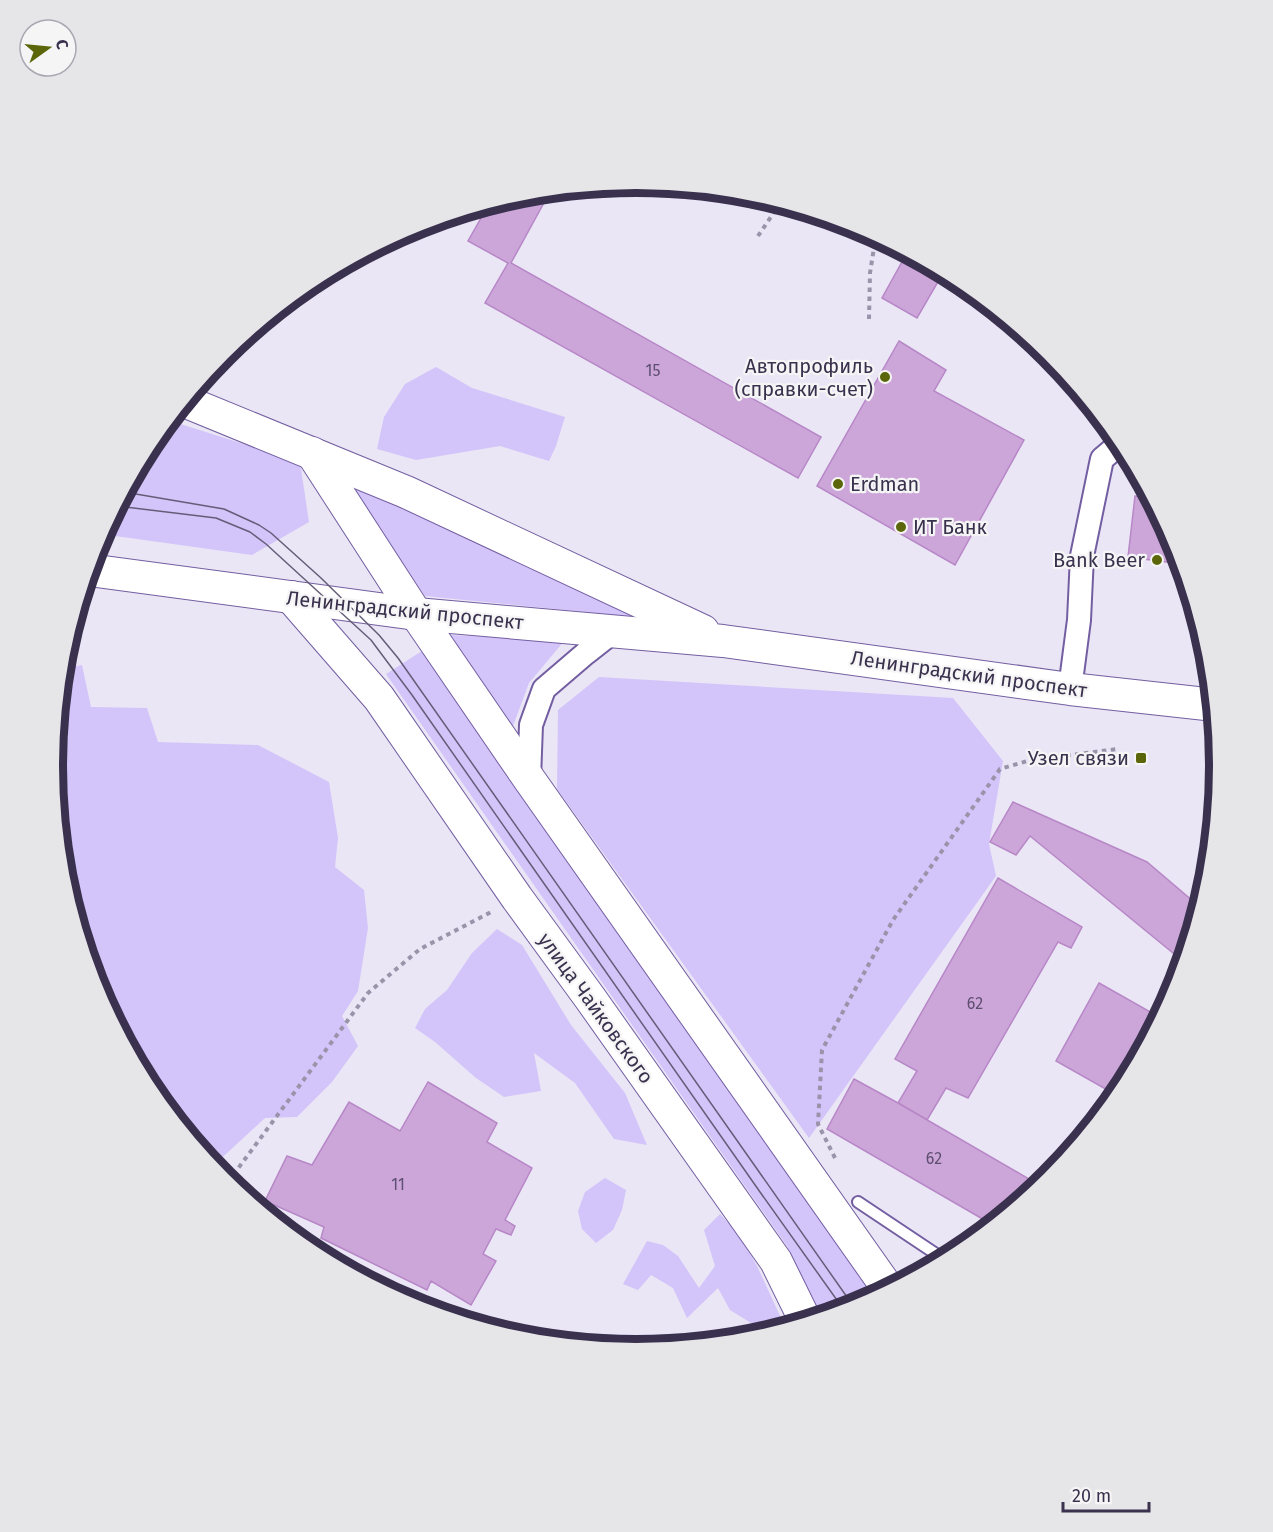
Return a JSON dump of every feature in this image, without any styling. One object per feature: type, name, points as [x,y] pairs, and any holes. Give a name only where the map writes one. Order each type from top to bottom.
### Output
[{"type":"main road","name":"Ленинградский проспект","points":[[192,404],[406,492],[723,641]]},
{"type":"main road","points":[[312,453],[416,614],[529,779],[884,1283]]},
{"type":"main road","name":"Ленинградский проспект","points":[[97,571],[416,614],[723,641],[1206,704]]},
{"type":"main road","name":"улица Чайковского","points":[[291,597],[379,698],[517,898],[776,1262],[802,1315]]},
{"type":"street","points":[[1070,688],[1079,620],[1082,556],[1102,459],[1114,449]]},
{"type":"street","points":[[529,779],[531,725],[544,689],[614,631]]},
{"type":"lane","points":[[858,1202],[937,1254]]},
{"type":"path","points":[[758,236],[776,210]]},
{"type":"path","points":[[869,319],[870,273],[874,245]]},
{"type":"path","points":[[858,1202],[818,1124],[822,1050],[892,920],[1000,769],[1031,760],[1118,749]]},
{"type":"path","points":[[234,1174],[368,993],[420,950],[517,898]]},
{"type":"shaded area","points":[[436,367],[472,388],[565,417],[549,461],[500,446],[416,460],[377,449],[384,417],[405,384]]},
{"type":"shaded area","points":[[178,423],[300,462],[309,522],[252,555],[112,536],[140,479]]},
{"type":"shaded area","points":[[349,483],[637,617],[425,596]]},
{"type":"shaded area","points":[[449,635],[565,640],[529,683],[513,726]]},
{"type":"shaded area","points":[[422,651],[870,1290],[816,1311],[787,1246],[386,674]]},
{"type":"shaded area","points":[[82,665],[91,707],[147,708],[158,742],[258,745],[329,782],[338,838],[335,867],[364,890],[368,928],[358,991],[342,1016],[358,1046],[332,1082],[297,1117],[265,1118],[220,1160],[182,1115],[140,1053],[122,1020],[93,950],[74,878],[64,804],[64,728],[72,667]]},
{"type":"shaded area","points":[[599,677],[953,698],[1003,761],[989,844],[996,876],[809,1138],[557,789],[558,710]]},
{"type":"shaded area","points":[[497,929],[522,945],[571,1025],[625,1093],[647,1145],[614,1139],[575,1083],[534,1053],[541,1091],[504,1097],[476,1078],[435,1042],[415,1028],[425,1009],[447,990],[472,953]]},
{"type":"shaded area","points":[[605,1178],[626,1190],[622,1210],[613,1230],[596,1243],[582,1229],[578,1211],[585,1192]]},
{"type":"shaded area","points":[[720,1214],[739,1234],[757,1266],[781,1318],[779,1321],[758,1326],[751,1323],[730,1310],[718,1288],[687,1318],[673,1288],[651,1275],[638,1290],[623,1284],[647,1241],[663,1245],[678,1256],[699,1288],[715,1266],[704,1230]]},
{"type":"building","points":[[545,200],[511,263],[821,437],[798,478],[485,303],[508,263],[468,241],[484,213]]},
{"type":"building","points":[[903,260],[939,280],[917,318],[882,298]]},
{"type":"building","points":[[899,341],[946,370],[934,391],[1024,440],[955,565],[817,486]]},
{"type":"building","points":[[1135,496],[1143,497],[1172,563],[1128,557]]},
{"type":"building","points":[[1013,802],[1147,862],[1193,901],[1177,957],[1030,836],[1016,855],[990,842]]},
{"type":"building","points":[[998,878],[1082,927],[1071,948],[1058,942],[968,1098],[946,1088],[927,1120],[898,1103],[917,1071],[895,1059]]},
{"type":"building","points":[[1099,983],[1154,1014],[1133,1053],[1109,1091],[1056,1061]]},
{"type":"building","points":[[854,1079],[1032,1181],[986,1221],[827,1129]]},
{"type":"building","points":[[428,1082],[497,1123],[487,1142],[532,1168],[505,1220],[515,1226],[511,1235],[496,1229],[483,1254],[496,1261],[471,1305],[431,1281],[427,1290],[321,1238],[324,1227],[265,1201],[287,1156],[312,1165],[349,1102],[400,1131]]},
{"type":"tram line","points":[[132,493],[224,509],[259,525],[321,578],[379,635],[398,658],[848,1299]]},
{"type":"tram line","points":[[125,507],[216,518],[250,532],[371,640],[839,1302]]},
{"type":"place","name":"Автопрофиль (справки-счет)","points":[[885,377]]},
{"type":"place","name":"Erdman","points":[[838,484]]},
{"type":"place","name":"ИТ Банк","points":[[901,527]]},
{"type":"place","name":"Bank Beer","points":[[1157,560]]},
{"type":"place","name":"Узел связи","points":[[1141,758]]}]
